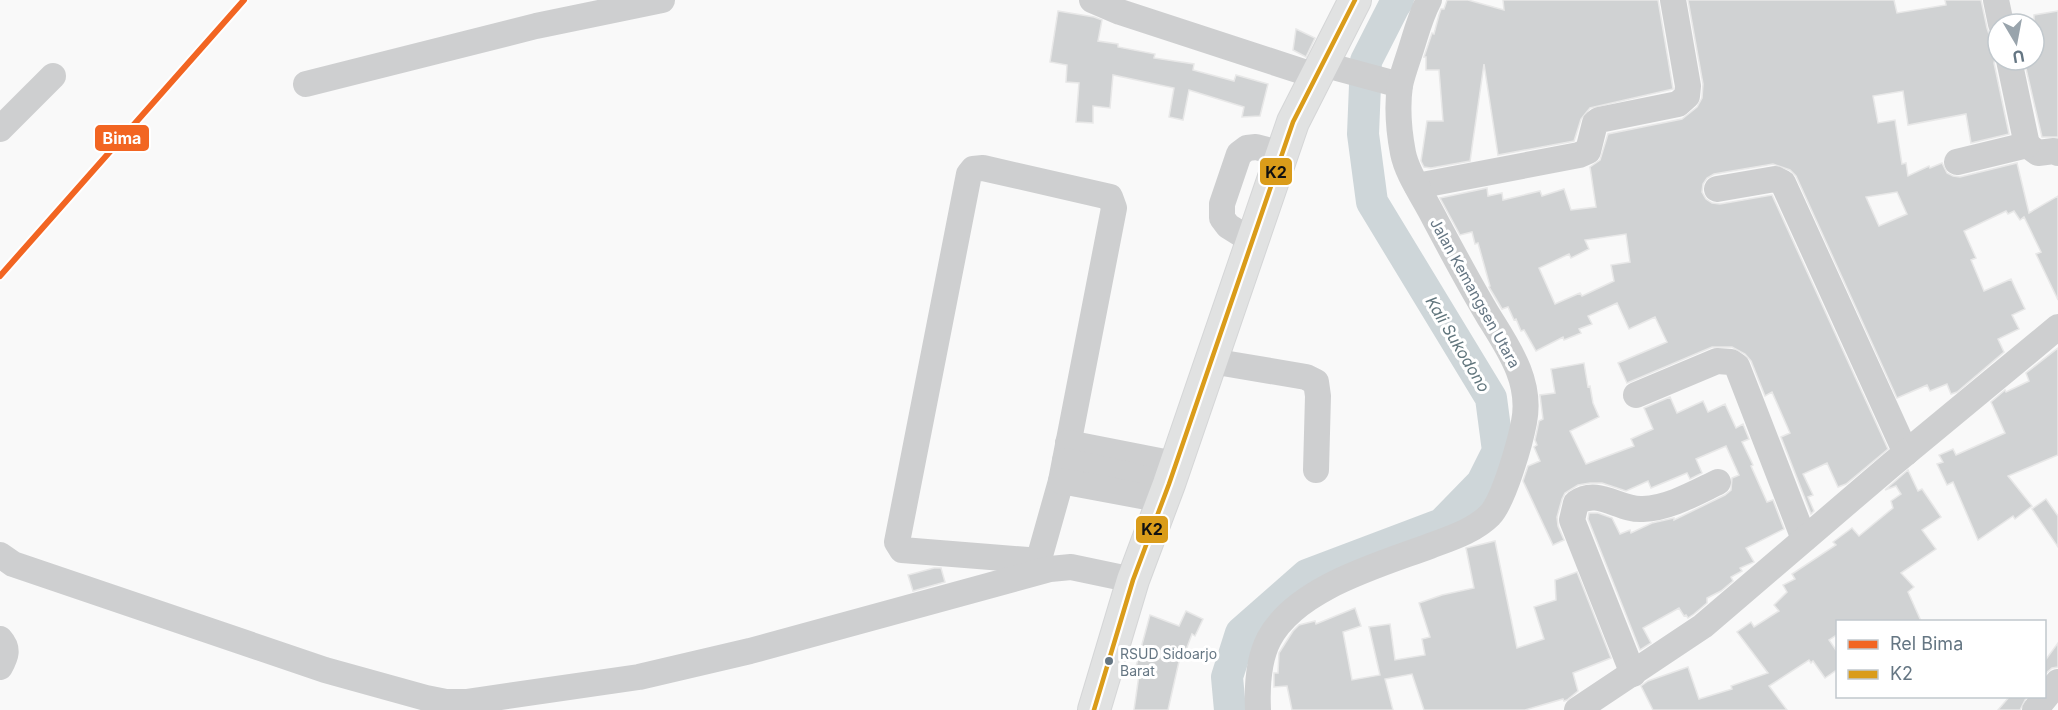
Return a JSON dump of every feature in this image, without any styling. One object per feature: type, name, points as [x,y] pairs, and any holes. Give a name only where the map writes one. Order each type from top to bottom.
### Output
[{"type":"main road","points":[[1094,710],[1133,580],[1169,483],[1293,122],[1355,0]]},
{"type":"street","points":[[306,84],[568,10],[662,0]]},
{"type":"street","points":[[1092,0],[1120,12],[1319,70],[1353,74],[1396,84]]},
{"type":"street","name":"Jalan Kemangsen Utara","points":[[1258,710],[1257,691],[1268,641],[1288,615],[1322,589],[1348,576],[1461,534],[1491,514],[1506,485],[1524,425],[1525,395],[1516,362],[1473,290],[1417,186],[1404,155],[1396,84],[1421,13],[1429,0]]},
{"type":"street","points":[[1417,186],[1579,154],[1588,151],[1595,123],[1599,120],[1678,104],[1687,96],[1688,86],[1673,0]]},
{"type":"street","points":[[2012,72],[2027,145],[2038,153],[2054,151],[2058,153]]},
{"type":"street","points":[[0,129],[53,76]]},
{"type":"street","points":[[1957,162],[2027,145]]},
{"type":"street","points":[[1252,241],[1228,226],[1222,218],[1222,204],[1239,154],[1247,148],[1256,147],[1282,154]]},
{"type":"street","points":[[983,168],[1110,197],[1114,208],[1065,462],[1040,559],[902,550],[897,542],[969,174],[973,169],[983,168]]},
{"type":"street","points":[[1717,189],[1775,179],[1783,183],[1906,453]]},
{"type":"street","points":[[1583,709],[1703,626],[2058,327]]},
{"type":"street","points":[[1211,361],[1306,377],[1316,382],[1318,396],[1316,470]]},
{"type":"street","points":[[1636,395],[1717,361],[1731,362],[1737,366],[1804,539]]},
{"type":"street","points":[[1065,462],[1169,483]]},
{"type":"street","points":[[1065,462],[1169,483]]},
{"type":"street","points":[[1633,674],[1572,520],[1576,503],[1583,498],[1594,497],[1642,510],[1670,504],[1718,482]]},
{"type":"street","points":[[0,555],[13,564],[325,670],[446,702],[466,702],[639,677],[750,651],[1050,569],[1071,567],[1133,580]]},
{"type":"street","points":[[0,639],[6,649],[6,655],[0,667]]},
{"type":"street","points":[[2046,697],[2058,682]]},
{"type":"street","points":[[2036,710],[2045,698]]},
{"type":"building","points":[[1447,0],[1468,0],[1504,10],[1503,0],[1658,0],[1673,89],[1590,108],[1581,119],[1574,141],[1498,155],[1484,64],[1470,161],[1431,168],[1424,167],[1421,161],[1427,121],[1443,121],[1439,70],[1426,70],[1426,57],[1424,57],[1441,9],[1444,9]]},
{"type":"building","points":[[1688,0],[1894,0],[1897,13],[1946,5],[1945,0],[1981,0],[1986,23],[1986,72],[1996,72],[2009,134],[1971,143],[1966,114],[1908,125],[1903,91],[1873,96],[1878,123],[1895,120],[1902,164],[1906,163],[1908,176],[1929,166],[1930,168],[1942,163],[1947,173],[1960,177],[2017,163],[2029,213],[2058,196],[2058,300],[2036,254],[2041,252],[2024,217],[2020,220],[2014,211],[2008,214],[2006,211],[1964,231],[1976,258],[1971,260],[1984,291],[2011,279],[2025,309],[2012,315],[2019,329],[1998,339],[2004,352],[1957,392],[1951,394],[1947,384],[1930,391],[1927,385],[1897,398],[1796,176],[1790,170],[1773,164],[1714,174],[1707,178],[1702,192],[1712,203],[1720,204],[1772,195],[1888,449],[1846,484],[1838,487],[1827,463],[1803,474],[1813,495],[1808,497],[1814,511],[1811,514],[1781,437],[1790,433],[1772,392],[1765,396],[1751,361],[1745,354],[1732,347],[1712,347],[1627,383],[1618,363],[1667,342],[1655,317],[1629,329],[1617,303],[1588,316],[1592,324],[1579,329],[1581,333],[1564,340],[1563,337],[1536,351],[1524,330],[1521,331],[1516,319],[1514,320],[1508,307],[1502,309],[1489,287],[1478,243],[1475,244],[1472,232],[1460,235],[1440,198],[1487,188],[1488,196],[1502,193],[1503,200],[1540,191],[1542,196],[1564,189],[1571,210],[1596,207],[1590,167],[1600,160],[1608,134],[1682,119],[1697,107],[1702,98],[1703,84]],"holes":[[[1897,192],[1907,214],[1879,226],[1866,197]],[[1626,234],[1630,262],[1611,265],[1614,281],[1582,296],[1580,293],[1555,304],[1539,268],[1569,254],[1571,258],[1589,249],[1585,240]]]},
{"type":"building","points":[[1058,11],[1102,20],[1098,41],[1155,54],[1154,58],[1194,64],[1193,70],[1234,81],[1236,75],[1268,84],[1260,116],[1242,117],[1244,107],[1189,90],[1183,120],[1169,117],[1174,88],[1113,75],[1110,108],[1093,106],[1093,123],[1076,122],[1079,83],[1066,82],[1067,65],[1050,62]]},
{"type":"building","points":[[2058,11],[2058,137],[2042,137],[2027,72],[2046,72],[2046,13]]},
{"type":"building","points":[[1296,29],[1315,38],[1306,57],[1293,50]]},
{"type":"building","points":[[2058,348],[2058,455],[2008,476],[2032,506],[2015,519],[2013,516],[1978,540],[1953,482],[1947,485],[1937,464],[1943,462],[1939,455],[1953,449],[1956,455],[2005,433],[1991,402],[2005,390],[2006,392],[2029,381],[2026,373]]},
{"type":"building","points":[[1584,363],[1588,387],[1590,386],[1593,403],[1599,417],[1570,431],[1586,464],[1634,446],[1631,439],[1653,429],[1644,408],[1670,397],[1677,413],[1703,401],[1708,412],[1725,404],[1736,428],[1743,424],[1749,439],[1742,442],[1753,465],[1751,466],[1767,502],[1773,500],[1784,529],[1746,548],[1754,562],[1740,568],[1742,571],[1731,577],[1733,581],[1721,591],[1707,598],[1707,603],[1694,614],[1688,618],[1679,608],[1643,628],[1651,643],[1640,650],[1588,519],[1589,513],[1598,513],[1612,518],[1620,534],[1630,530],[1631,533],[1652,523],[1674,518],[1674,520],[1725,495],[1731,490],[1732,478],[1739,475],[1726,446],[1696,459],[1702,473],[1690,479],[1687,473],[1651,488],[1648,481],[1626,491],[1602,483],[1578,485],[1565,493],[1562,499],[1557,517],[1564,540],[1553,545],[1523,481],[1528,466],[1540,461],[1534,447],[1537,445],[1535,440],[1539,421],[1543,419],[1540,395],[1555,393],[1551,369]]},
{"type":"building","points":[[1908,470],[1918,491],[1922,489],[1941,517],[1922,530],[1936,549],[1901,573],[1914,587],[1908,592],[1921,620],[1836,620],[1836,635],[1829,640],[1836,650],[1836,670],[1825,678],[1813,661],[1811,663],[1809,660],[1769,686],[1787,710],[1653,710],[1641,686],[1648,681],[1688,667],[1699,699],[1732,689],[1731,686],[1768,673],[1737,632],[1751,622],[1754,627],[1779,611],[1774,605],[1787,592],[1783,585],[1795,579],[1792,574],[1836,545],[1833,542],[1852,528],[1859,536],[1893,508],[1891,501],[1901,494],[1896,486],[1885,490]]},
{"type":"building","points":[[2046,499],[2058,516],[2058,547],[2032,509]]},
{"type":"building","points":[[1495,541],[1517,648],[1544,639],[1534,607],[1556,600],[1555,580],[1577,572],[1611,658],[1573,673],[1578,691],[1567,700],[1563,699],[1525,710],[1424,710],[1412,674],[1385,679],[1393,710],[1292,710],[1287,686],[1274,687],[1274,673],[1278,673],[1279,653],[1299,625],[1315,621],[1316,624],[1355,608],[1361,626],[1343,632],[1352,680],[1380,675],[1369,627],[1390,624],[1395,660],[1425,655],[1422,639],[1430,637],[1419,603],[1474,588],[1466,548]]},
{"type":"building","points":[[941,568],[945,582],[913,591],[908,575]]},
{"type":"building","points":[[1186,611],[1203,619],[1195,636],[1192,634],[1186,650],[1182,648],[1168,710],[1134,710],[1139,675],[1134,674],[1150,615],[1179,626]]},
{"type":"building","points":[[2058,643],[2058,667],[2052,668],[2046,673],[2046,659]]},
{"type":"building","points":[[2008,698],[2026,698],[2020,710],[1998,710]]},
{"type":"waterway","name":"Kali Sukodono","points":[[1230,710],[1227,677],[1241,633],[1307,575],[1442,524],[1482,483],[1498,451],[1491,398],[1372,202],[1363,134],[1366,61],[1398,0]]},
{"type":"rail line","name":"Bima","points":[[0,276],[244,0]]},
{"type":"transit line","name":"K2","points":[[1094,710],[1133,580],[1169,484],[1293,122],[1355,0]]},
{"type":"place","name":"RSUD Sidoarjo Barat","points":[[1109,661]]}]
